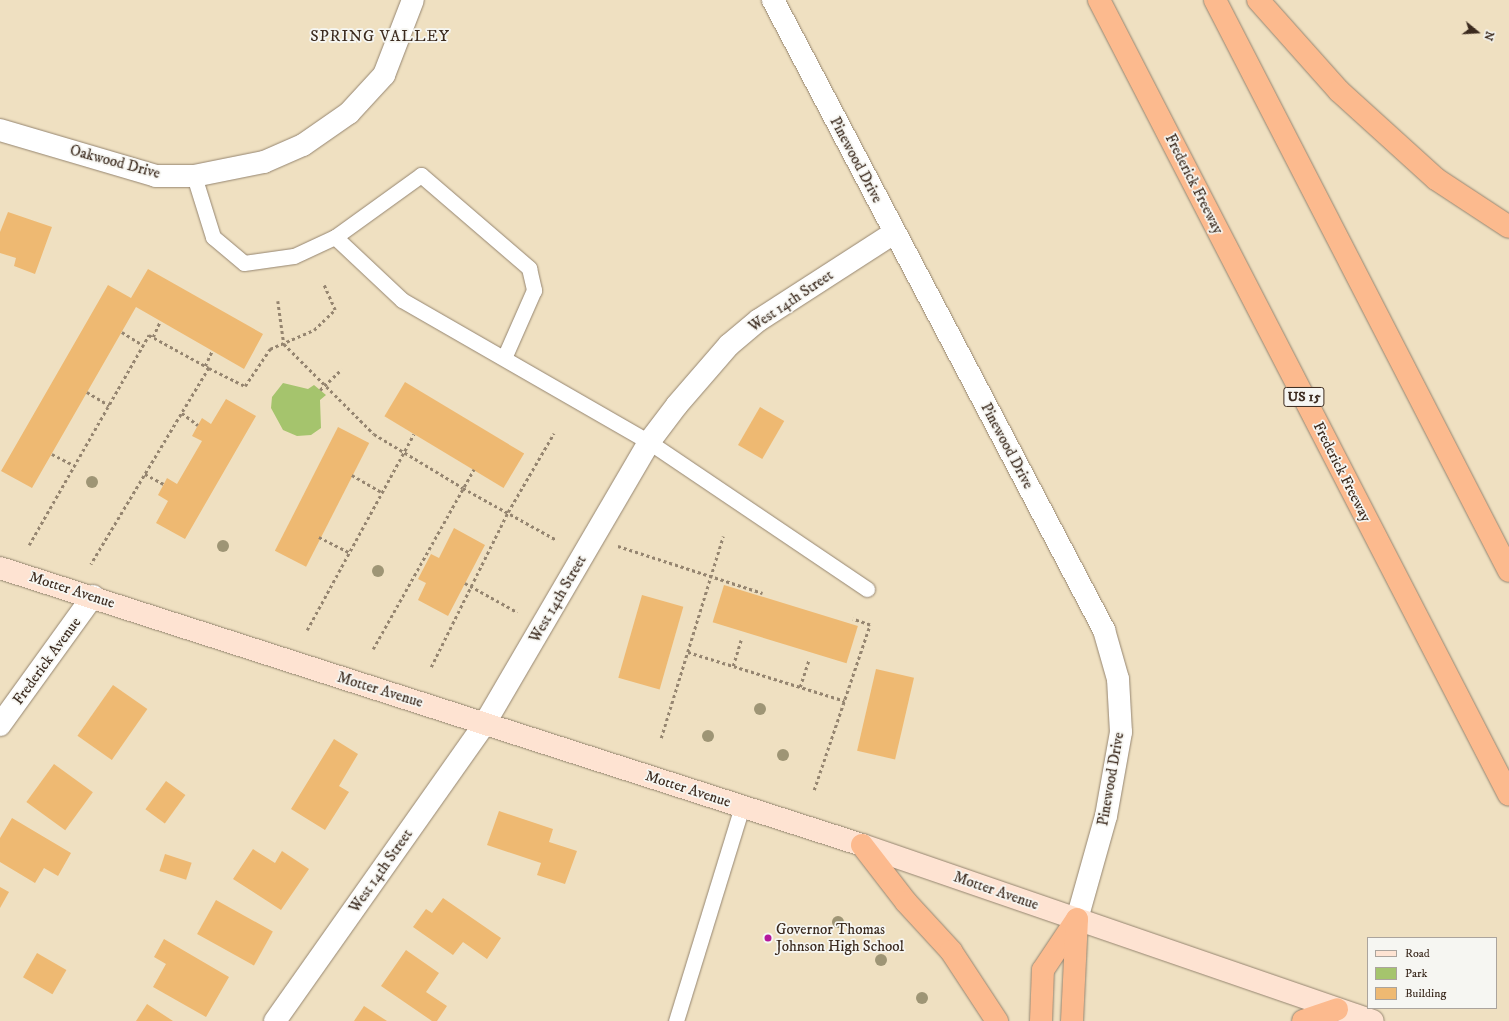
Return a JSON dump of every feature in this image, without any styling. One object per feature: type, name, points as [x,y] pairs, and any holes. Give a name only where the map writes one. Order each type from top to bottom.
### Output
[{"type":"highway","name":"Frederick Freeway","points":[[1099,0],[1509,795]]},
{"type":"highway","points":[[1214,0],[1509,571]]},
{"type":"highway","points":[[1258,0],[1339,91],[1436,180],[1509,227]]},
{"type":"highway","points":[[862,845],[906,902],[951,951],[997,1021]]},
{"type":"highway","points":[[1041,1021],[1043,970],[1077,919]]},
{"type":"highway","points":[[1072,1021],[1077,919]]},
{"type":"highway","points":[[1303,1021],[1338,1010]]},
{"type":"main road","name":"Motter Avenue","points":[[0,568],[93,596],[862,845],[1373,1021]]},
{"type":"street","name":"Oakwood Drive","points":[[0,130],[156,176],[194,176],[264,162],[303,145],[349,113],[384,75],[413,0]]},
{"type":"street","name":"Pinewood Drive","points":[[773,0],[894,233],[1104,630],[1118,678],[1121,732],[1106,816],[1077,919]]},
{"type":"street","name":"West 14th Street","points":[[274,1021],[486,723],[649,442],[700,376],[759,320],[894,233]]},
{"type":"street","name":"Frederick Avenue","points":[[0,725],[93,596]]},
{"type":"lane","points":[[194,176],[213,237],[244,263],[294,256],[334,237],[421,175],[529,268],[534,290],[504,358]]},
{"type":"lane","points":[[334,237],[402,300],[649,442],[867,589]]},
{"type":"lane","points":[[676,1021],[742,807]]},
{"type":"path","points":[[29,545],[149,335],[205,366],[246,386],[270,349],[314,330],[335,310],[324,285]]},
{"type":"path","points":[[278,301],[284,344],[324,386],[374,434],[463,488],[557,540]]},
{"type":"path","points":[[153,337],[160,321]]},
{"type":"path","points":[[122,332],[143,345]]},
{"type":"path","points":[[205,366],[212,351]]},
{"type":"path","points":[[91,564],[209,368]]},
{"type":"path","points":[[320,390],[342,369]]},
{"type":"path","points":[[87,392],[109,404]]},
{"type":"path","points":[[182,413],[198,425]]},
{"type":"path","points":[[431,667],[508,512],[554,433]]},
{"type":"path","points":[[307,630],[414,434]]},
{"type":"path","points":[[52,454],[74,465]]},
{"type":"path","points":[[373,649],[474,468]]},
{"type":"path","points":[[145,474],[164,484]]},
{"type":"path","points":[[352,475],[382,492]]},
{"type":"path","points":[[662,738],[723,536]]},
{"type":"path","points":[[319,537],[349,552]]},
{"type":"path","points":[[616,546],[763,594]]},
{"type":"path","points":[[465,583],[517,612]]},
{"type":"path","points":[[814,790],[870,624],[853,619]]},
{"type":"path","points":[[733,666],[742,640]]},
{"type":"path","points":[[688,652],[845,701]]},
{"type":"path","points":[[800,687],[809,659]]},
{"type":"green space","points":[[283,383],[308,389],[314,385],[326,395],[320,400],[321,428],[311,435],[297,436],[283,430],[271,408],[272,397]]},
{"type":"building","points":[[8,212],[52,227],[35,274],[14,266],[16,258],[0,253],[0,232]]},
{"type":"building","points":[[148,269],[263,334],[244,369],[136,307],[32,488],[1,471],[108,285],[131,298]]},
{"type":"building","points":[[405,382],[524,454],[504,488],[384,416]]},
{"type":"building","points":[[226,399],[256,416],[185,539],[156,523],[168,501],[158,495],[167,478],[177,484],[202,441],[192,436],[202,418],[211,424]]},
{"type":"building","points":[[760,407],[784,421],[762,459],[738,445]]},
{"type":"building","points":[[338,427],[369,443],[306,567],[275,551]]},
{"type":"building","points":[[454,528],[485,545],[448,616],[418,600],[426,583],[418,579],[431,554],[439,558]]},
{"type":"building","points":[[724,585],[858,626],[846,663],[713,622]]},
{"type":"building","points":[[642,595],[683,607],[660,690],[618,678]]},
{"type":"building","points":[[876,669],[914,678],[895,760],[857,751]]},
{"type":"building","points":[[113,685],[147,709],[112,760],[77,736]]},
{"type":"building","points":[[334,739],[358,754],[339,786],[349,792],[325,830],[291,809]]},
{"type":"building","points":[[54,764],[93,792],[65,830],[26,802]]},
{"type":"building","points":[[166,781],[185,795],[165,823],[145,809]]},
{"type":"building","points":[[499,811],[553,829],[549,842],[577,851],[565,884],[537,875],[541,863],[487,845]]},
{"type":"building","points":[[12,818],[71,853],[58,876],[44,868],[35,883],[0,862],[0,838]]},
{"type":"building","points":[[253,849],[275,863],[282,851],[309,869],[281,910],[233,879]]},
{"type":"building","points":[[165,854],[192,863],[186,880],[159,871]]},
{"type":"building","points":[[0,887],[9,892],[0,908]]},
{"type":"building","points":[[443,898],[501,938],[487,959],[463,942],[453,955],[413,927],[426,909],[432,913]]},
{"type":"building","points":[[216,900],[273,932],[254,966],[197,934]]},
{"type":"building","points":[[164,939],[229,977],[206,1017],[153,987],[166,964],[154,957]]},
{"type":"building","points":[[406,950],[439,973],[426,992],[447,1006],[437,1021],[432,1021],[381,986]]},
{"type":"building","points":[[37,953],[66,970],[52,994],[23,977]]},
{"type":"building","points":[[147,1004],[173,1021],[136,1021]]},
{"type":"building","points":[[364,1006],[387,1021],[354,1021]]},
{"type":"place","name":"Governor Thomas Johnson High School","points":[[768,938]]},
{"type":"district","name":"SPRING VALLEY","points":[[380,36]]}]
